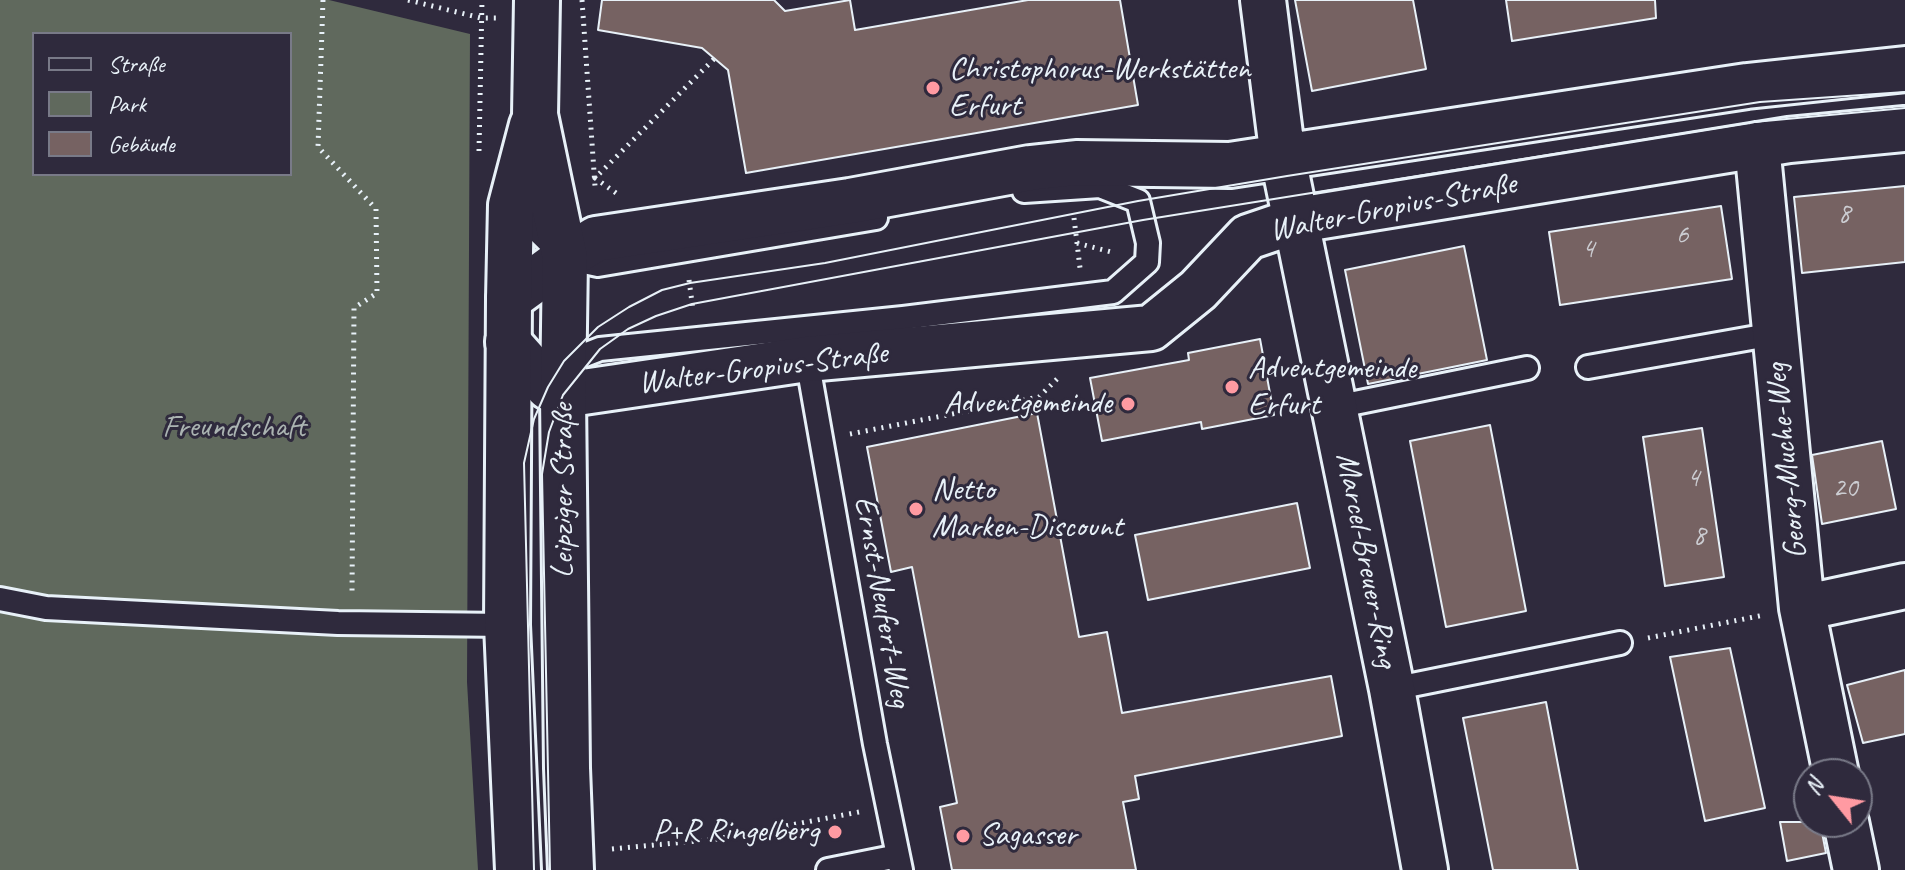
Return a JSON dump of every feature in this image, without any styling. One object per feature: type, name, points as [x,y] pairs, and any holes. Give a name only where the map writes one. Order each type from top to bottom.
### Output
[{"type":"street","name":"Marcel-Breuer-Ring","points":[[1263,0],[1283,158],[1392,689],[1425,870]]},
{"type":"street","name":"Leipziger Straße","points":[[518,870],[507,625],[511,205],[535,115],[537,9]]},
{"type":"street","name":"Walter-Gropius-Straße","points":[[509,299],[581,248],[1030,168],[1076,163],[1230,165],[1747,86],[1905,69]]},
{"type":"street","name":"Leipziger Straße","points":[[535,115],[581,248],[556,378],[571,870]]},
{"type":"street","name":"Walter-Gropius-Straße","points":[[556,378],[1151,328],[1198,290],[1248,237],[1298,220],[1757,145],[1905,129]]},
{"type":"street","name":"Georg-Muche-Weg","points":[[1757,145],[1802,608],[1833,758]]},
{"type":"street","points":[[508,342],[556,378]]},
{"type":"street","points":[[1802,608],[1905,586]]},
{"type":"street","points":[[1849,838],[1856,870]]},
{"type":"lane","points":[[508,414],[600,349],[1113,292],[1147,262],[1148,243],[1138,201],[1100,186],[1041,188],[1009,194]]},
{"type":"lane","points":[[511,205],[581,248],[598,265],[899,214]]},
{"type":"lane","points":[[1588,367],[1774,334]]},
{"type":"lane","name":"Ernst-Neufert-Weg","points":[[807,359],[900,863],[828,870]]},
{"type":"lane","points":[[1335,407],[1527,368]]},
{"type":"lane","points":[[0,599],[46,608],[352,623],[507,625]]},
{"type":"lane","points":[[1392,689],[1620,643]]},
{"type":"path","points":[[323,0],[318,147],[376,209],[377,293],[354,308],[352,623]]},
{"type":"path","points":[[408,0],[481,18],[537,9]]},
{"type":"path","points":[[581,248],[595,178],[582,0]]},
{"type":"path","points":[[595,178],[715,58]]},
{"type":"path","points":[[1073,206],[1081,277]]},
{"type":"path","points":[[1077,243],[1123,255]]},
{"type":"path","points":[[685,250],[697,340]]},
{"type":"path","points":[[822,440],[1039,397]]},
{"type":"path","points":[[1620,643],[1802,608]]},
{"type":"path","points":[[612,849],[717,839],[888,806]]},
{"type":"green space","name":"Freundschaft","points":[[0,0],[329,0],[470,34],[467,682],[478,870],[0,870]]},
{"type":"building","name":"Christophorus-Werkstätten Erfurt","points":[[602,0],[774,0],[785,11],[850,0],[855,30],[1028,0],[1120,0],[1138,105],[746,173],[728,70],[702,48],[598,30]]},
{"type":"building","points":[[1295,0],[1413,0],[1426,69],[1312,91]]},
{"type":"building","points":[[1506,0],[1655,0],[1656,18],[1512,41]]},
{"type":"building","points":[[1905,186],[1905,262],[1802,273],[1794,197]]},
{"type":"building","points":[[1721,206],[1732,279],[1560,305],[1549,232]]},
{"type":"building","points":[[1464,246],[1487,360],[1368,384],[1345,270]]},
{"type":"building","points":[[1260,339],[1274,415],[1202,429],[1201,422],[1102,441],[1090,378],[1189,360],[1188,353]]},
{"type":"building","points":[[1037,413],[1079,637],[1107,632],[1122,713],[1331,676],[1342,736],[1135,776],[1139,799],[1123,802],[1136,870],[952,870],[940,807],[957,803],[912,567],[891,572],[867,447]]},
{"type":"building","points":[[1490,425],[1526,611],[1446,627],[1410,441]]},
{"type":"building","points":[[1702,428],[1724,577],[1665,586],[1643,437]]},
{"type":"building","points":[[1882,441],[1896,509],[1822,524],[1812,455]]},
{"type":"building","points":[[1297,503],[1310,568],[1148,600],[1135,535]]},
{"type":"building","points":[[1730,648],[1765,808],[1705,821],[1670,657]]},
{"type":"building","points":[[1905,670],[1905,734],[1863,743],[1847,685]]},
{"type":"building","points":[[1546,702],[1578,870],[1493,870],[1463,718]]},
{"type":"building","points":[[1780,822],[1793,822],[1793,838],[1823,838],[1826,853],[1787,861]]},
{"type":"tram line","points":[[534,870],[524,463],[534,419],[564,361],[598,327],[629,307],[662,290],[690,283],[825,263],[1138,201],[1760,102],[1905,92]]},
{"type":"tram line","points":[[550,870],[542,474],[549,432],[563,395],[600,349],[628,329],[692,304],[1143,220],[1754,122],[1905,108]]},
{"type":"place","name":"Christophorus-Werkstätten Erfurt","points":[[933,88]]},
{"type":"place","name":"Adventgemeinde Erfurt","points":[[1232,387]]},
{"type":"place","name":"Adventgemeinde","points":[[1128,404]]},
{"type":"place","name":"Netto Marken-Discount","points":[[916,509]]},
{"type":"place","name":"P+R Ringelberg","points":[[835,832]]},
{"type":"place","name":"Sagasser","points":[[963,836]]}]
